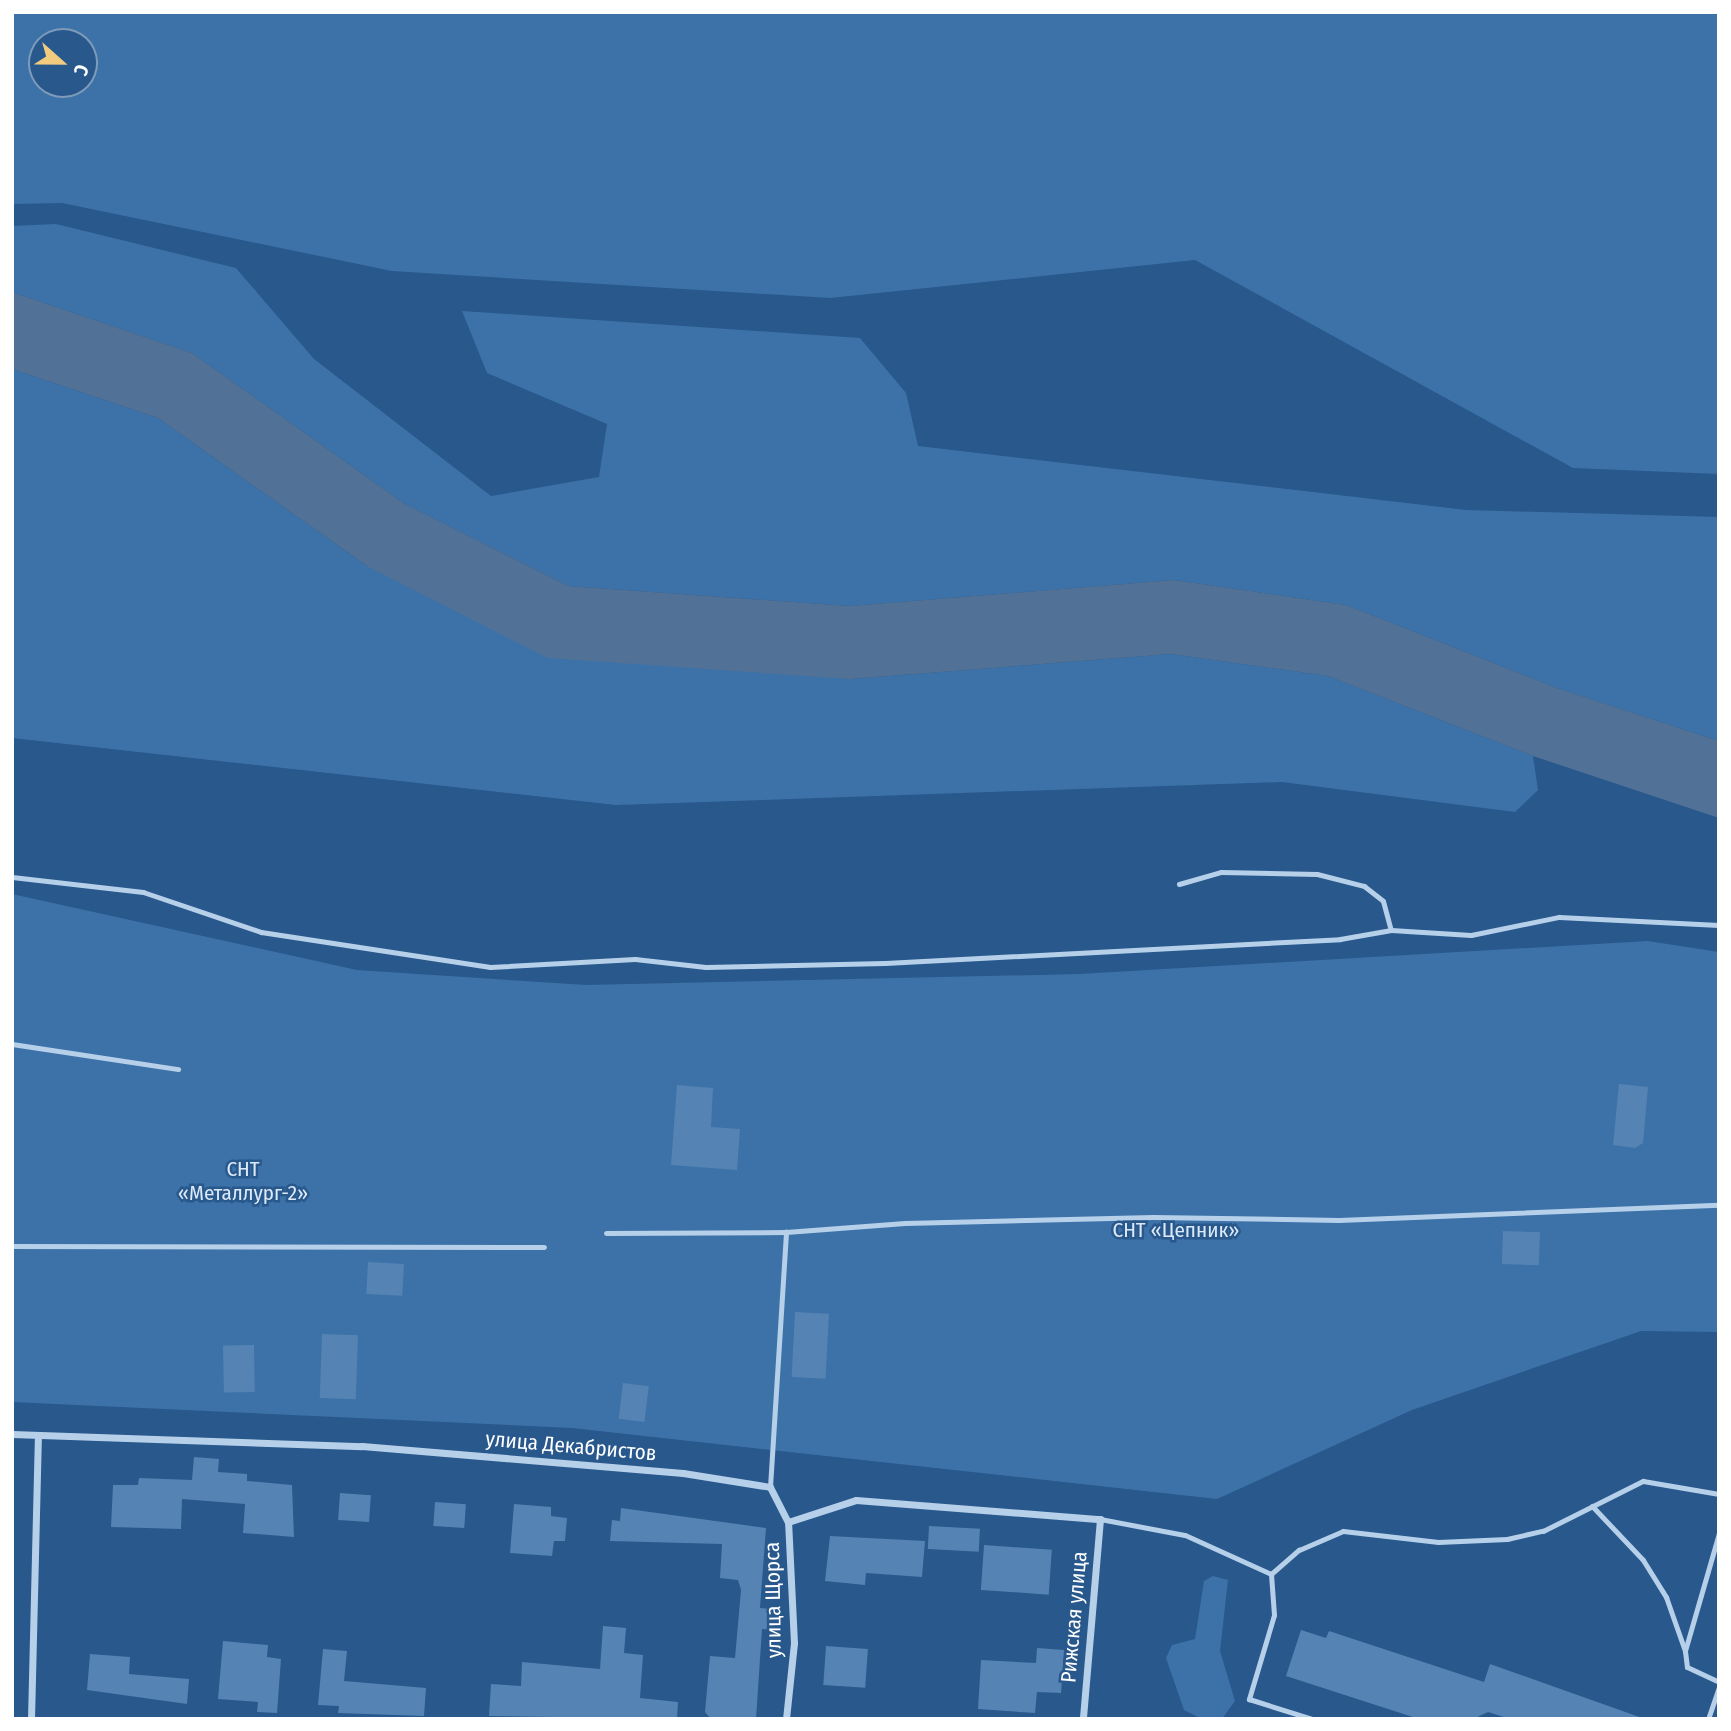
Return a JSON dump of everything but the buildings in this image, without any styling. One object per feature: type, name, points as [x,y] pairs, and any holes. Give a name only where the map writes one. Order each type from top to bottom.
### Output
[{"type":"street","name":"улица Декабристов","points":[[12,1434],[38,1437],[362,1446],[683,1473],[770,1487]]},
{"type":"street","points":[[32,1719],[38,1437]]},
{"type":"street","points":[[770,1487],[788,1522],[856,1500],[1100,1519]]},
{"type":"street","name":"Рижская улица","points":[[1083,1719],[1100,1519]]},
{"type":"street","name":"улица Щорса","points":[[786,1719],[794,1643],[788,1522]]},
{"type":"lane","points":[[1179,884],[1221,872],[1317,874],[1364,886],[1383,901],[1391,930]]},
{"type":"lane","points":[[12,877],[143,892],[261,932],[490,967],[635,959],[706,967],[885,963],[1391,930],[1471,935],[1559,917],[1719,925]]},
{"type":"lane","points":[[12,1044],[178,1069]]},
{"type":"lane","points":[[606,1233],[786,1232],[905,1223],[1153,1217],[1339,1220],[1719,1205]]},
{"type":"lane","points":[[770,1487],[786,1232]]},
{"type":"lane","points":[[12,1246],[544,1247]]},
{"type":"lane","points":[[1271,1574],[1299,1550],[1343,1531],[1438,1542],[1507,1539],[1543,1531],[1643,1481],[1719,1494]]},
{"type":"lane","points":[[1592,1506],[1643,1560],[1666,1597],[1685,1651],[1687,1667],[1719,1682]]},
{"type":"lane","points":[[1100,1519],[1185,1535],[1271,1574]]},
{"type":"lane","points":[[1685,1651],[1719,1533]]},
{"type":"lane","points":[[1271,1574],[1274,1615],[1249,1699],[1312,1719]]},
{"type":"lane","points":[[1709,1719],[1719,1688]]},
{"type":"green space","points":[[12,12],[1719,12],[1719,474],[1573,468],[1195,260],[830,298],[392,271],[62,203],[12,204]]},
{"type":"green space","points":[[56,224],[236,268],[314,359],[491,496],[599,477],[607,424],[487,373],[462,311],[860,338],[906,393],[918,446],[1466,510],[1719,517],[1719,741],[1557,688],[1346,605],[1174,580],[850,606],[568,586],[405,504],[192,353],[12,292],[12,226]]},
{"type":"green space","points":[[12,369],[158,418],[367,566],[850,679],[1171,654],[1328,676],[1533,756],[1538,790],[1515,812],[1282,782],[616,805],[12,738]]},
{"type":"green space","name":"СНТ «Цепник»","points":[[12,894],[357,970],[586,985],[1079,974],[1648,941],[1719,952],[1719,1332],[1641,1331],[1412,1410],[1217,1499],[572,1428],[12,1402]]},
{"type":"green space","points":[[1213,1576],[1228,1580],[1220,1651],[1235,1701],[1222,1719],[1202,1719],[1184,1710],[1166,1658],[1172,1645],[1195,1639],[1204,1581]]},
{"type":"shaded area","points":[[12,292],[192,353],[405,504],[568,586],[850,606],[1174,580],[1346,605],[1557,688],[1719,741],[1719,818],[1533,756],[1328,676],[1171,654],[850,679],[548,658],[367,566],[158,418],[12,369]]},
{"type":"park label","name":"СНТ «Металлург-2»","points":[[243,1181]]}]
